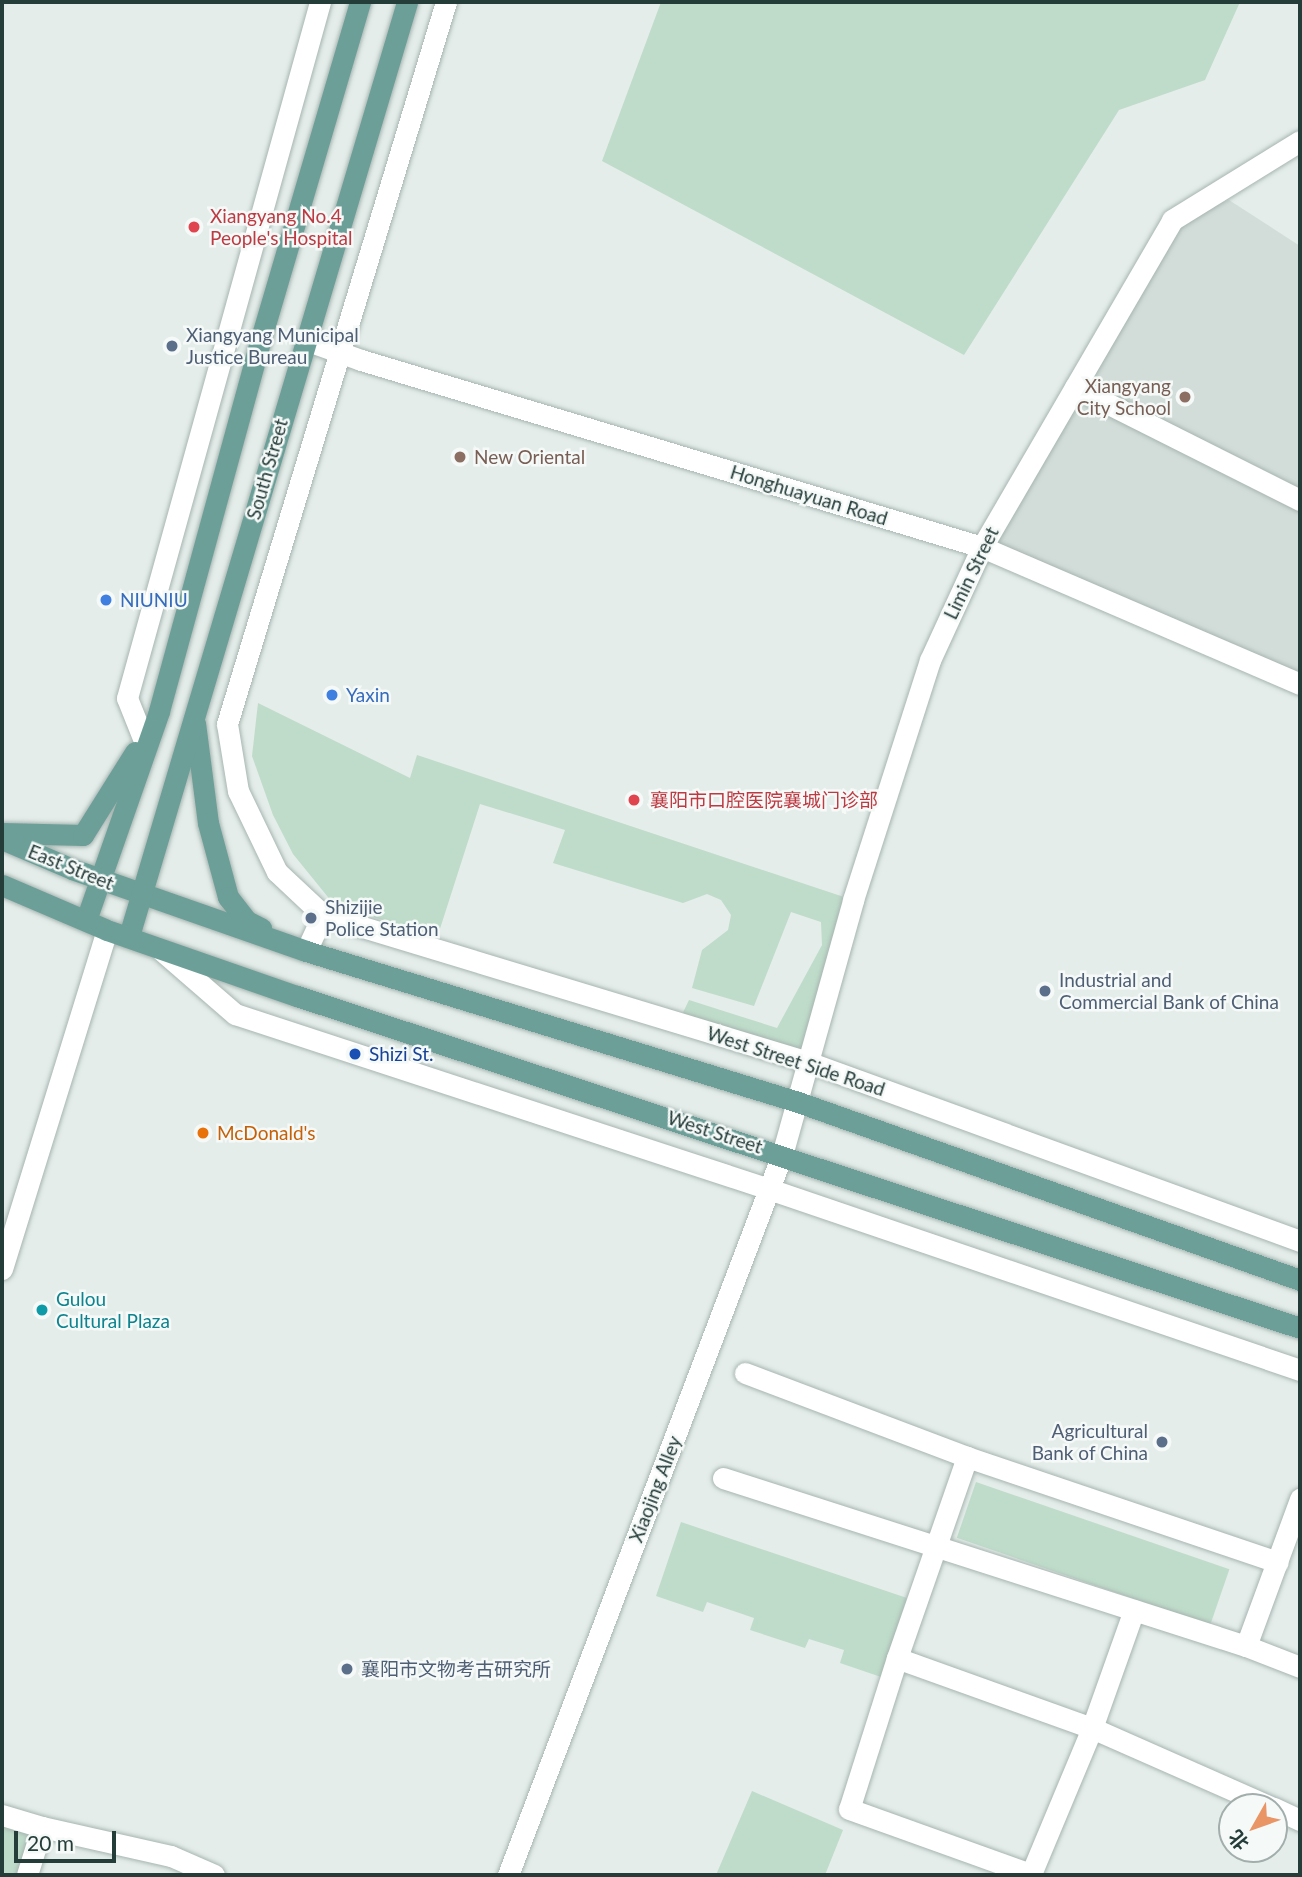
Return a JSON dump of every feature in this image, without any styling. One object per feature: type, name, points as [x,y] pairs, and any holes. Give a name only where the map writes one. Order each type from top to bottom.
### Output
[{"type":"main road","name":"South Street","points":[[86,920],[98,878],[159,711],[262,335],[360,2]]},
{"type":"main road","name":"South Street","points":[[129,936],[407,2]]},
{"type":"main road","points":[[2,833],[83,835],[159,711]]},
{"type":"main road","points":[[194,715],[208,823],[228,897],[247,921],[306,951]]},
{"type":"main road","name":"East Street","points":[[2,839],[141,895]]},
{"type":"main road","points":[[2,885],[107,930],[129,936]]},
{"type":"main road","points":[[141,895],[306,951],[798,1102],[1300,1280]]},
{"type":"main road","name":"West Street","points":[[129,936],[298,996],[1300,1328]]},
{"type":"street","points":[[143,738],[127,698],[320,2]]},
{"type":"street","points":[[306,951],[323,915],[277,872],[238,791],[227,724],[446,2]]},
{"type":"street","name":"Limin Street","points":[[798,1102],[853,900],[930,660],[982,547],[1172,220],[1300,141]]},
{"type":"street","name":"Honghuayuan Road","points":[[305,340],[361,360],[982,547],[1300,684]]},
{"type":"street","points":[[1075,387],[1300,500]]},
{"type":"street","name":"West Street Side Road","points":[[323,915],[808,1062],[1300,1241]]},
{"type":"street","points":[[2,1269],[107,930]]},
{"type":"street","points":[[157,946],[234,1014],[769,1189],[1300,1370]]},
{"type":"street","name":"Xiaojing Alley","points":[[508,1875],[782,1155],[798,1102]]},
{"type":"street","points":[[745,1373],[967,1457],[1278,1562]]},
{"type":"street","points":[[967,1457],[897,1658],[849,1809],[1032,1875],[1093,1728],[1134,1610]]},
{"type":"street","points":[[723,1478],[1246,1646],[1300,1667]]},
{"type":"street","points":[[1246,1646],[1300,1499]]},
{"type":"street","points":[[897,1658],[1093,1728],[1239,1793]]},
{"type":"street","points":[[2,1815],[42,1827],[171,1856],[214,1875]]},
{"type":"street","points":[[27,1875],[42,1827]]},
{"type":"shaded area","name":"Xiangyang City School","points":[[1229,200],[1300,246],[1300,684],[982,547],[1172,220]]},
{"type":"green space","points":[[661,2],[1240,2],[1205,80],[1119,110],[964,355],[602,161]]},
{"type":"green space","points":[[258,703],[410,778],[417,755],[853,900],[808,1062],[678,1023],[689,1000],[777,1028],[822,945],[821,922],[791,912],[754,1006],[692,988],[702,950],[728,930],[731,915],[721,900],[707,894],[683,903],[553,863],[565,830],[480,804],[438,935],[336,907],[293,854],[273,815],[252,756]]},
{"type":"green space","points":[[976,1482],[1229,1569],[1210,1625],[957,1538]]},
{"type":"green space","points":[[681,1522],[907,1598],[881,1677],[840,1663],[844,1650],[809,1639],[805,1648],[750,1630],[754,1618],[707,1602],[703,1612],[656,1596]]},
{"type":"green space","points":[[752,1791],[843,1830],[825,1875],[716,1875]]},
{"type":"green space","points":[[2,1815],[42,1827],[27,1875],[2,1875]]},
{"type":"place","name":"Xiangyang No.4 People's Hospital","points":[[194,227]]},
{"type":"place","name":"Xiangyang Municipal Justice Bureau","points":[[172,346]]},
{"type":"place","name":"Xiangyang City School","points":[[1185,397]]},
{"type":"place","name":"New Oriental","points":[[460,457]]},
{"type":"place","name":"NIUNIU","points":[[106,600]]},
{"type":"place","name":"Yaxin","points":[[332,695]]},
{"type":"place","name":"襄阳市口腔医院襄城门诊部","points":[[634,800]]},
{"type":"place","name":"Shizijie Police Station","points":[[311,918]]},
{"type":"place","name":"Industrial and Commercial Bank of China","points":[[1045,991]]},
{"type":"place","name":"Shizi St.","points":[[355,1054]]},
{"type":"place","name":"McDonald's","points":[[203,1133]]},
{"type":"place","name":"Gulou Cultural Plaza","points":[[42,1310]]},
{"type":"place","name":"Agricultural Bank of China","points":[[1162,1442]]},
{"type":"place","name":"襄阳市文物考古研究所","points":[[347,1669]]}]
